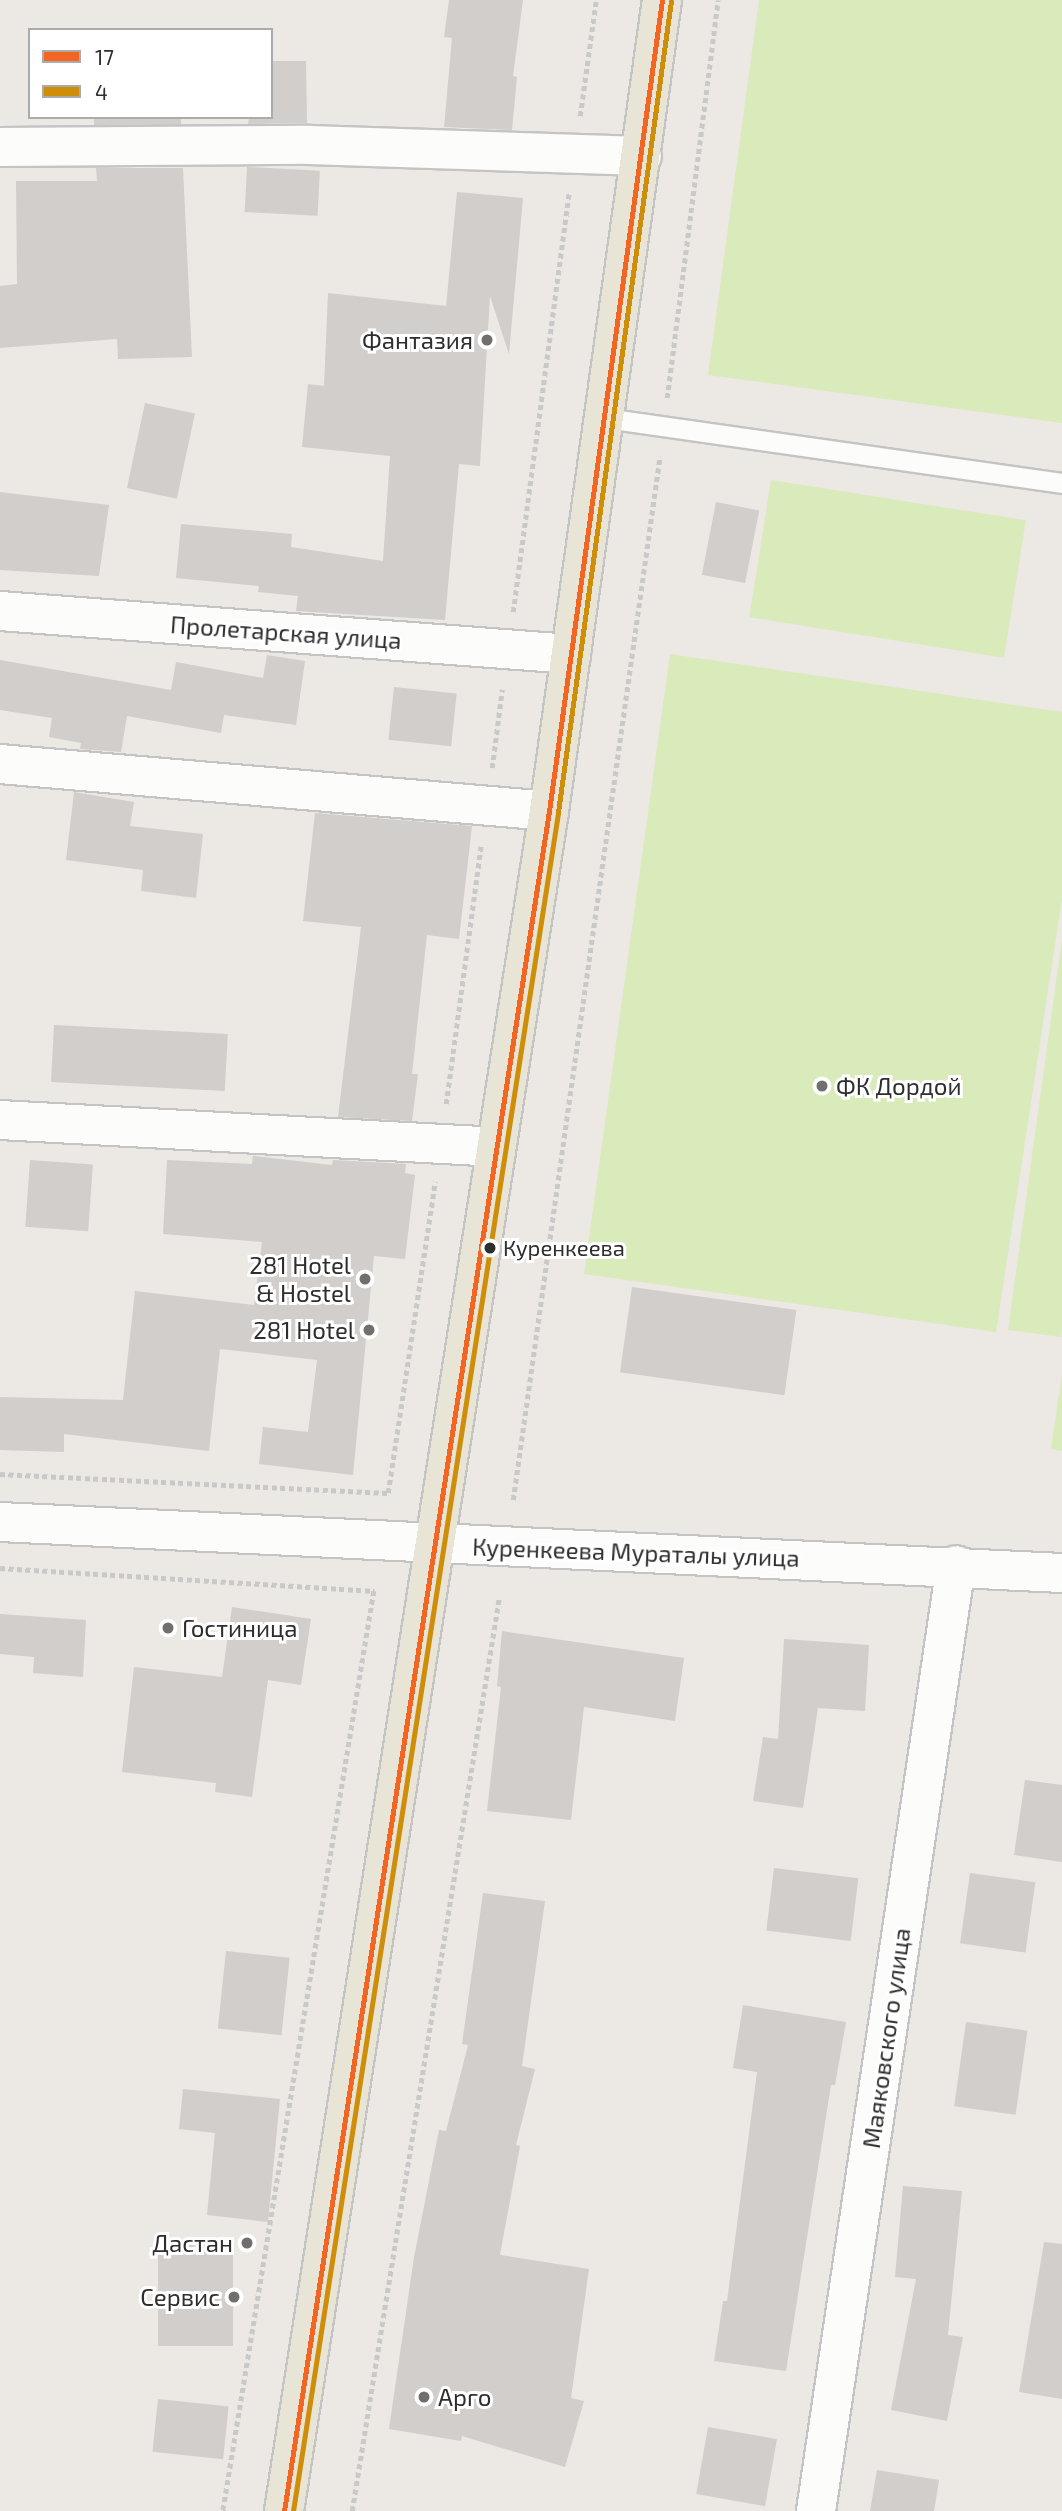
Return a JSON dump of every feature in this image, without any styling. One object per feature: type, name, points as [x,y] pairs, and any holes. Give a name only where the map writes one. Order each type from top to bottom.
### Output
[{"type":"main road","points":[[284,2511],[549,811],[662,0]]},
{"type":"street","points":[[0,147],[309,145],[642,156]]},
{"type":"street","name":"Пролетарская улица","points":[[0,611],[571,654]]},
{"type":"street","points":[[0,764],[549,811]]},
{"type":"street","points":[[0,1120],[495,1147]]},
{"type":"street","name":"Куренкеева Мураталы улица","points":[[0,1522],[956,1565],[1062,1573]]},
{"type":"street","name":"Маяковского улица","points":[[816,2511],[956,1565]]},
{"type":"lane","points":[[605,418],[1062,483]]},
{"type":"path","points":[[0,1474],[388,1493],[441,1144],[596,0]]},
{"type":"path","points":[[513,1500],[664,426],[718,0]]},
{"type":"path","points":[[0,1568],[374,1591],[223,2511]]},
{"type":"path","points":[[352,2511],[499,1598]]},
{"type":"green space","points":[[759,0],[1062,0],[1062,423],[708,375]]},
{"type":"green space","points":[[771,480],[1026,520],[1004,658],[749,617]]},
{"type":"green space","name":"ФК Дордой","points":[[670,654],[1062,712],[1062,899],[996,1332],[584,1274]]},
{"type":"green space","points":[[1062,939],[1062,1329],[1061,1337],[1008,1330]]},
{"type":"green space","points":[[1062,1374],[1062,1451],[1051,1449]]},
{"type":"building","points":[[449,0],[523,0],[513,76],[517,77],[512,130],[444,127],[452,38],[444,37]]},
{"type":"building","points":[[273,61],[306,61],[307,123],[248,124],[249,119],[273,119]]},
{"type":"building","points":[[94,119],[181,119],[181,125],[94,125]]},
{"type":"building","points":[[247,167],[320,171],[318,216],[245,212]]},
{"type":"building","points":[[96,168],[183,168],[192,357],[118,359],[117,339],[0,348],[0,286],[17,284],[16,181],[97,181]]},
{"type":"building","points":[[457,192],[523,198],[509,354],[490,296],[480,466],[459,464],[445,620],[296,611],[298,596],[258,592],[259,586],[176,578],[181,524],[292,534],[291,547],[383,561],[390,456],[302,447],[308,384],[324,386],[328,293],[446,306]]},
{"type":"building","points":[[145,403],[195,414],[177,499],[127,488]]},
{"type":"building","points":[[0,492],[109,505],[99,576],[0,570]]},
{"type":"building","points":[[716,502],[759,510],[745,583],[702,575]]},
{"type":"building","points":[[267,655],[305,661],[296,725],[224,715],[221,733],[127,716],[121,752],[80,749],[81,743],[49,737],[52,718],[0,710],[0,660],[171,690],[176,662],[263,678]]},
{"type":"building","points":[[394,687],[457,694],[451,746],[388,740]]},
{"type":"building","points":[[74,792],[134,802],[130,826],[203,834],[196,898],[141,891],[143,870],[66,860]]},
{"type":"building","points":[[315,813],[472,826],[459,939],[427,935],[412,1074],[418,1074],[412,1121],[338,1117],[361,927],[303,921]]},
{"type":"building","points":[[54,1025],[228,1034],[225,1091],[51,1082]]},
{"type":"building","points":[[253,1156],[332,1165],[333,1160],[406,1164],[405,1173],[415,1175],[405,1259],[374,1256],[353,1475],[259,1464],[263,1427],[308,1432],[317,1360],[220,1349],[209,1451],[64,1434],[64,1452],[0,1450],[0,1397],[123,1400],[135,1291],[254,1305],[262,1242],[163,1234],[167,1160],[252,1164]]},
{"type":"building","points":[[30,1160],[93,1164],[88,1231],[25,1227]]},
{"type":"building","points":[[632,1287],[796,1310],[784,1395],[620,1372]]},
{"type":"building","points":[[232,1607],[311,1619],[301,1685],[268,1680],[252,1797],[215,1792],[216,1783],[122,1772],[134,1667],[222,1677]]},
{"type":"building","points":[[0,1614],[86,1620],[83,1677],[33,1673],[34,1657],[0,1654]]},
{"type":"building","points":[[502,1631],[684,1658],[675,1721],[584,1707],[571,1820],[487,1811],[501,1687],[497,1686]]},
{"type":"building","points":[[784,1639],[869,1645],[865,1711],[818,1708],[803,1808],[753,1801],[763,1737],[778,1739]]},
{"type":"building","points":[[1025,1780],[1062,1785],[1062,1862],[1014,1855]]},
{"type":"building","points":[[774,1868],[858,1878],[851,1941],[766,1931]]},
{"type":"building","points":[[970,1873],[1035,1882],[1025,1952],[960,1943]]},
{"type":"building","points":[[483,1893],[545,1901],[522,2066],[535,2069],[516,2145],[520,2146],[500,2255],[589,2269],[571,2398],[584,2401],[565,2467],[462,2436],[461,2441],[389,2429],[414,2257],[439,2130],[446,2131],[468,2045],[462,2044]]},
{"type":"building","points":[[226,1951],[290,1958],[281,2035],[218,2029]]},
{"type":"building","points":[[743,2005],[846,2022],[835,2085],[831,2085],[786,2371],[714,2361],[723,2301],[727,2301],[757,2072],[733,2068]]},
{"type":"building","points":[[966,2022],[1027,2031],[1016,2115],[954,2106]]},
{"type":"building","points":[[183,2089],[280,2099],[268,2222],[207,2215],[215,2133],[179,2129]]},
{"type":"building","points":[[903,2186],[962,2191],[948,2335],[963,2337],[947,2421],[891,2410],[916,2279],[895,2277]]},
{"type":"building","points":[[158,2239],[233,2239],[233,2346],[158,2346]]},
{"type":"building","points":[[1044,2242],[1062,2244],[1062,2399],[1019,2392]]},
{"type":"building","points":[[158,2399],[229,2406],[223,2459],[152,2452]]},
{"type":"building","points":[[708,2427],[777,2439],[765,2506],[696,2494]]},
{"type":"building","points":[[877,2470],[939,2480],[934,2511],[870,2511]]},
{"type":"transit line","name":"17","points":[[284,2511],[549,811],[662,0]]},
{"type":"transit line","name":"4","points":[[293,2511],[558,812],[671,1]]},
{"type":"place","name":"Фантазия","points":[[487,340]]},
{"type":"place","name":"ФК Дордой","points":[[822,1086]]},
{"type":"place","name":"Куренкеева","points":[[490,1248]]},
{"type":"place","name":"281 Hotel & Hostel","points":[[365,1279]]},
{"type":"place","name":"281 Hotel","points":[[369,1330]]},
{"type":"place","name":"Гостиница","points":[[168,1628]]},
{"type":"place","name":"Дастан","points":[[247,2243]]},
{"type":"place","name":"Сервис","points":[[234,2297]]},
{"type":"place","name":"Арго","points":[[424,2397]]}]
